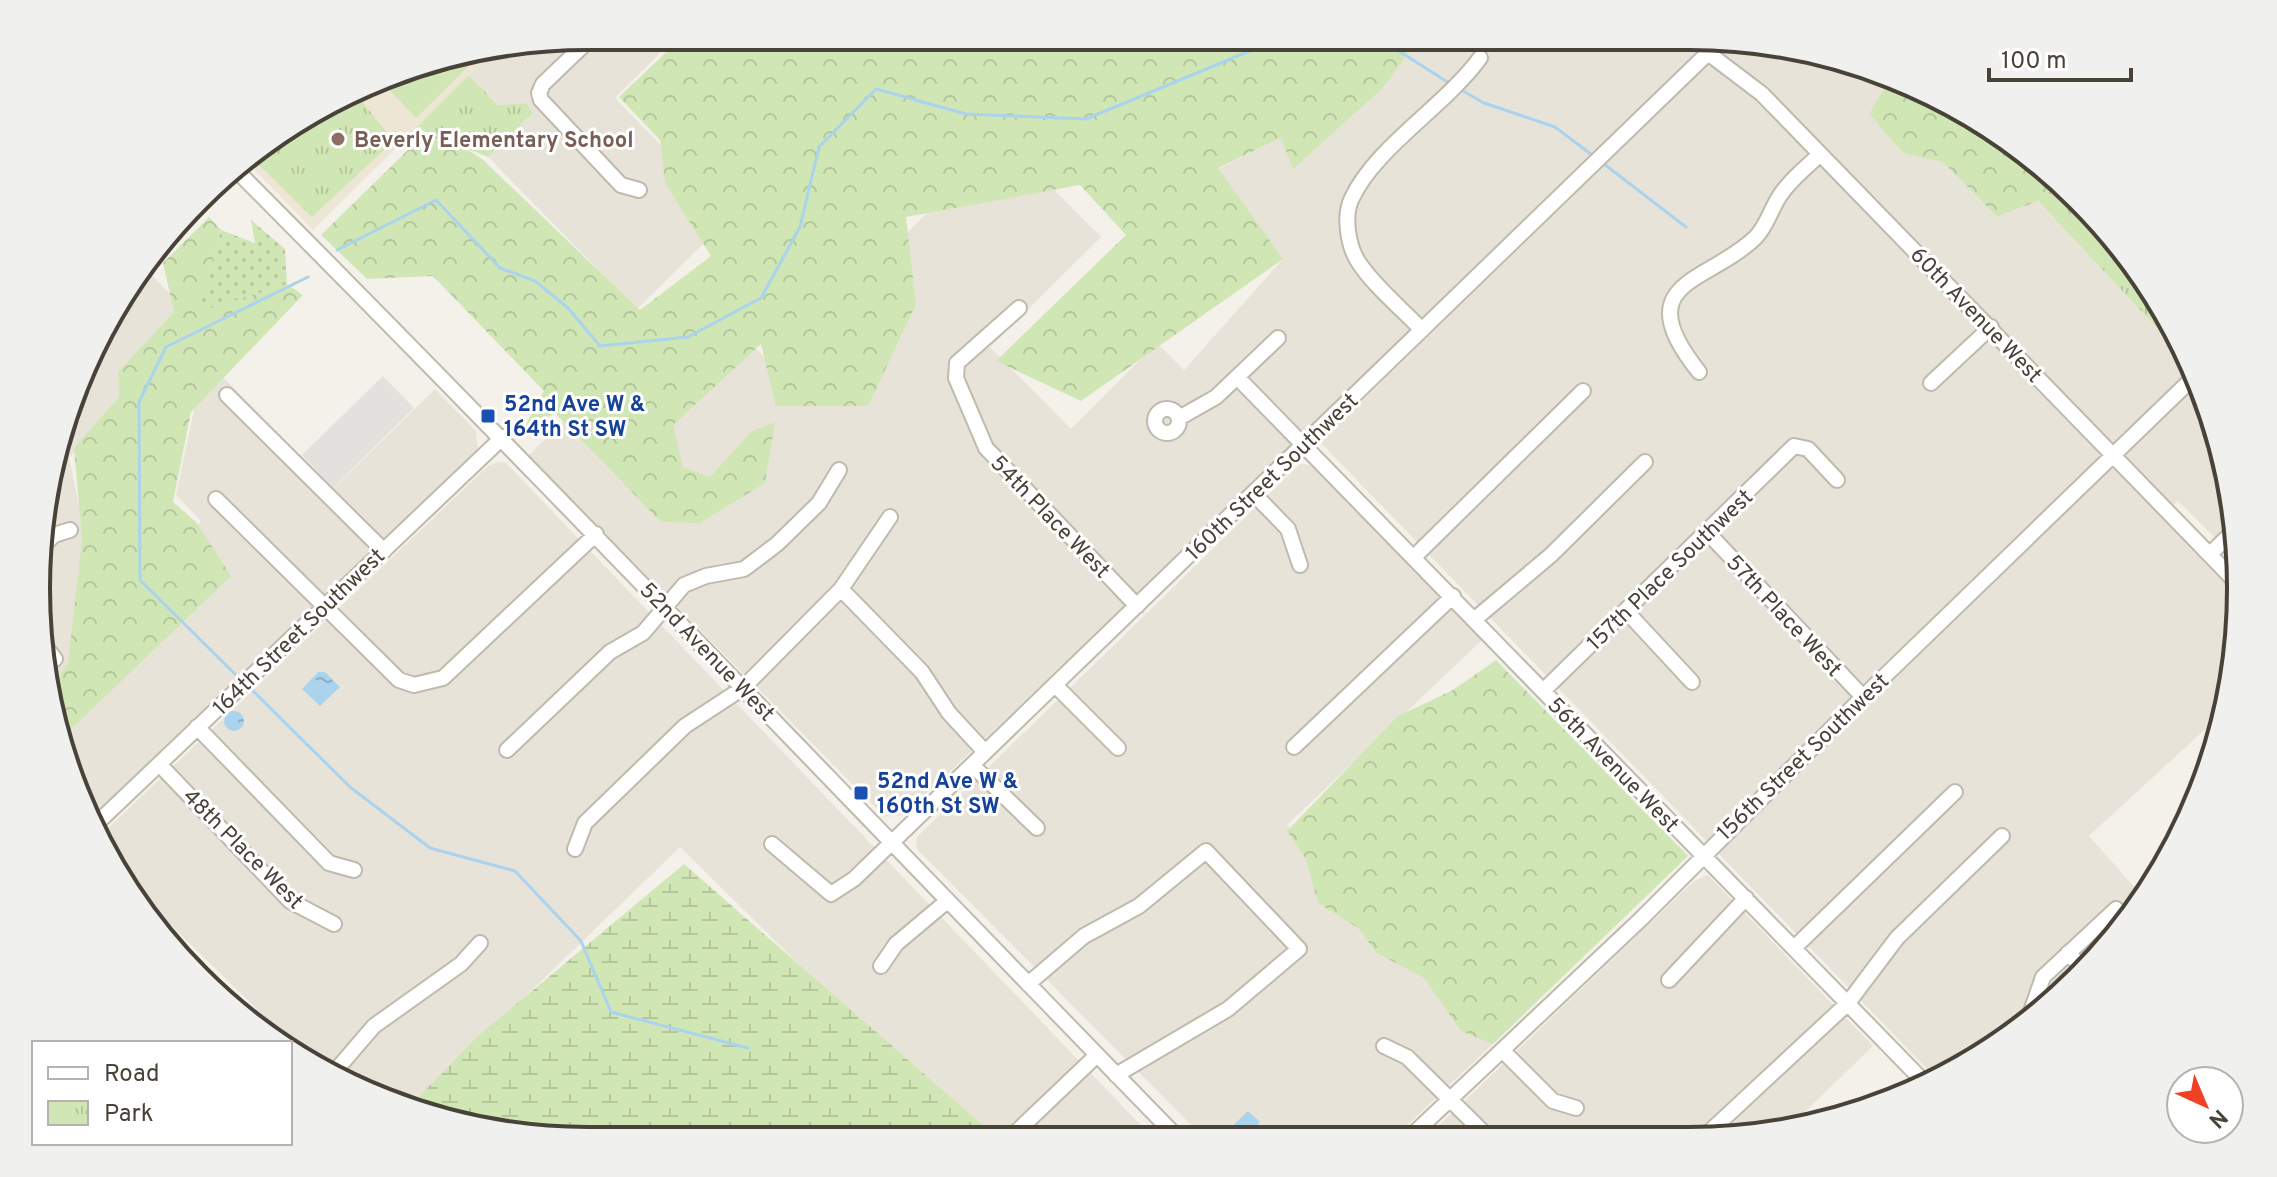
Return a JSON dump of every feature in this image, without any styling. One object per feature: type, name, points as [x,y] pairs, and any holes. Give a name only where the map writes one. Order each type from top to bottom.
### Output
[{"type":"street","points":[[578,50],[543,84],[539,93],[545,106],[621,185],[639,190]]},
{"type":"street","name":"60th Avenue West","points":[[1708,53],[1762,94],[2227,572]]},
{"type":"street","name":"160th Street Southwest","points":[[772,844],[831,894],[854,879],[1708,53]]},
{"type":"street","points":[[1422,330],[1358,262],[1348,234],[1350,200],[1369,173],[1456,87],[1480,58]]},
{"type":"street","points":[[1699,372],[1682,351],[1671,317],[1673,300],[1683,283],[1755,238],[1780,194],[1820,154]]},
{"type":"street","name":"52nd Avenue West","points":[[242,176],[503,437],[946,902],[1167,1127]]},
{"type":"street","name":"54th Place West","points":[[1019,308],[957,363],[956,378],[986,448],[1137,606]]},
{"type":"street","points":[[1931,383],[1991,327]]},
{"type":"street","points":[[1179,418],[1202,408],[1278,338]]},
{"type":"street","points":[[1238,378],[1302,446]]},
{"type":"street","name":"156th Street Southwest","points":[[1420,1127],[1641,919],[1702,854],[2187,384]]},
{"type":"street","points":[[1414,557],[1583,391]]},
{"type":"street","points":[[227,395],[384,551]]},
{"type":"street","name":"164th Street Southwest","points":[[102,818],[503,437]]},
{"type":"street","name":"56th Avenue West","points":[[1302,446],[1796,946],[1918,1075]]},
{"type":"street","name":"157th Place Southwest","points":[[1543,691],[1794,446],[1808,449],[1837,480]]},
{"type":"street","points":[[1475,619],[1551,555],[1645,462]]},
{"type":"street","points":[[507,750],[610,652],[643,633],[684,585],[706,576],[744,569],[777,544],[819,503],[839,470]]},
{"type":"street","points":[[1253,493],[1288,529],[1300,565]]},
{"type":"street","points":[[216,499],[399,680],[414,685],[443,678],[596,534]]},
{"type":"street","points":[[575,849],[585,823],[685,726],[743,688],[841,589],[890,517]]},
{"type":"street","points":[[53,536],[70,530]]},
{"type":"street","name":"57th Place West","points":[[1708,533],[1863,697]]},
{"type":"street","points":[[2210,554],[2225,540]]},
{"type":"street","points":[[841,589],[922,672],[949,713],[985,752]]},
{"type":"street","points":[[1294,747],[1453,596]]},
{"type":"street","points":[[1627,612],[1692,682]]},
{"type":"street","points":[[1055,685],[1118,748]]},
{"type":"street","points":[[197,727],[329,863],[354,870]]},
{"type":"street","name":"48th Place West","points":[[159,764],[290,901],[334,924]]},
{"type":"street","points":[[972,765],[1037,828]]},
{"type":"street","points":[[1796,946],[1955,792]]},
{"type":"street","points":[[1715,1126],[1848,1003],[1897,938],[2002,836]]},
{"type":"street","points":[[1028,984],[1084,936],[1139,906],[1206,851],[1299,949],[1228,1009],[1116,1075]]},
{"type":"street","points":[[1669,980],[1746,898]]},
{"type":"street","points":[[881,966],[896,944],[946,902]]},
{"type":"street","points":[[2035,1001],[2043,977],[2116,909]]},
{"type":"street","points":[[340,1066],[374,1026],[461,964],[480,943]]},
{"type":"street","points":[[2068,953],[2076,961]]},
{"type":"street","points":[[1384,1046],[1407,1057],[1478,1127]]},
{"type":"street","points":[[1502,1050],[1553,1101],[1576,1108]]},
{"type":"street","points":[[1022,1127],[1097,1055]]},
{"type":"shaded area","points":[[663,50],[615,98],[731,217],[637,309],[488,157],[533,113],[527,103],[499,105],[469,75],[485,60],[518,55],[553,51]]},
{"type":"shaded area","points":[[1411,50],[1699,50],[1384,361],[904,815],[885,817],[528,456],[580,405],[741,333],[773,366],[1003,138],[1101,237],[990,347],[1071,429],[1157,343],[1184,370],[1283,259],[1218,169],[1281,138],[1293,168],[1383,88]]},
{"type":"shaded area","points":[[1721,51],[1794,60],[1886,88],[1883,91],[1903,153],[1942,161],[1997,217],[2038,201],[2163,334],[2186,382],[2209,449],[2225,548],[2178,501],[2172,506]]},
{"type":"shaded area","points":[[1717,56],[2227,578],[2222,659],[2210,725],[2089,836],[2136,889],[2116,916],[2044,993],[1988,1036],[1928,1070],[1320,442]]},
{"type":"shaded area","name":"Beverly Elementary School","points":[[485,60],[313,230],[253,168],[319,122],[382,91],[449,68]]},
{"type":"shaded area","points":[[151,275],[185,309],[141,389],[69,458],[85,535],[79,660],[58,681],[50,588],[60,483],[91,382],[122,319]]},
{"type":"shaded area","points":[[214,368],[333,489],[435,389],[476,431],[478,450],[99,812],[67,726],[225,574],[187,536],[201,521],[176,495],[194,410],[183,398]]},
{"type":"shaded area","points":[[383,376],[414,408],[333,488],[302,455]]},
{"type":"shaded area","points":[[506,463],[1142,1127],[964,1127],[680,847],[419,1099],[350,1071],[272,1024],[160,914],[122,858],[107,829],[488,466]]},
{"type":"shaded area","points":[[1300,464],[1312,465],[1482,640],[1287,825],[1501,1036],[1405,1127],[1193,1127],[916,848],[917,837]]},
{"type":"shaded area","points":[[1708,875],[1873,1046],[1801,1115],[1794,1117],[1724,1126],[1437,1127],[1694,881]]},
{"type":"green space","points":[[668,50],[1411,50],[1383,88],[1293,169],[1281,138],[1218,168],[1283,259],[1081,401],[996,361],[1126,235],[1080,185],[906,217],[916,304],[868,406],[776,406],[761,344],[673,425],[683,467],[710,477],[751,432],[775,422],[765,483],[700,523],[661,522],[555,413],[521,434],[544,391],[433,276],[367,279],[321,235],[410,148],[440,132],[482,159],[640,310],[711,256],[665,183],[660,140],[619,97]]},
{"type":"green space","points":[[472,63],[416,118],[388,89]]},
{"type":"green space","points":[[469,75],[498,105],[527,103],[533,113],[488,157],[416,128]]},
{"type":"green space","points":[[1886,88],[1895,91],[1958,122],[2016,161],[2050,190],[2038,201],[1997,217],[1943,162],[1903,153],[1869,114]]},
{"type":"green space","points":[[361,101],[385,130],[385,149],[312,217],[258,164],[319,122]]},
{"type":"green space","points":[[2050,190],[2093,233],[2136,289],[2163,334],[2038,201]]},
{"type":"green space","points":[[209,217],[221,230],[198,312],[287,284],[303,295],[191,412],[173,502],[196,522],[231,576],[69,731],[58,677],[68,663],[82,540],[74,448],[119,397],[118,372],[174,312],[163,263]]},
{"type":"green space","points":[[251,220],[285,249],[287,284],[197,313],[221,230],[255,243]]},
{"type":"green space","points":[[1496,660],[1688,856],[1493,1044],[1461,1031],[1424,978],[1377,953],[1358,928],[1318,903],[1306,859],[1287,831],[1398,716],[1453,690]]},
{"type":"green space","points":[[684,864],[985,1127],[553,1126],[483,1117],[417,1099],[478,1036]]},
{"type":"water","points":[[318,672],[325,672],[340,687],[320,706],[302,689]]},
{"type":"water","points":[[234,711],[241,714],[244,721],[241,728],[234,731],[227,728],[224,721],[227,714]]},
{"type":"water","points":[[1248,1111],[1260,1122],[1255,1127],[1231,1127]]},
{"type":"waterway","points":[[337,250],[436,200],[500,268],[535,281],[568,308],[600,346],[688,337],[761,298],[800,227],[819,147],[876,89],[966,114],[1086,119],[1252,50]]},
{"type":"waterway","points":[[1397,50],[1449,83]]},
{"type":"waterway","points":[[1463,91],[1484,103],[1555,127],[1592,155]]},
{"type":"waterway","points":[[1604,164],[1686,227]]},
{"type":"waterway","points":[[235,674],[140,580],[139,402],[166,347],[308,277]]},
{"type":"waterway","points":[[251,689],[350,787],[430,848],[515,871],[581,941],[611,1012],[748,1048]]},
{"type":"place","name":"Beverly Elementary School","points":[[338,139]]},
{"type":"place","name":"52nd Ave W & 164th St SW","points":[[488,416]]},
{"type":"place","name":"52nd Ave W & 160th St SW","points":[[861,793]]}]
